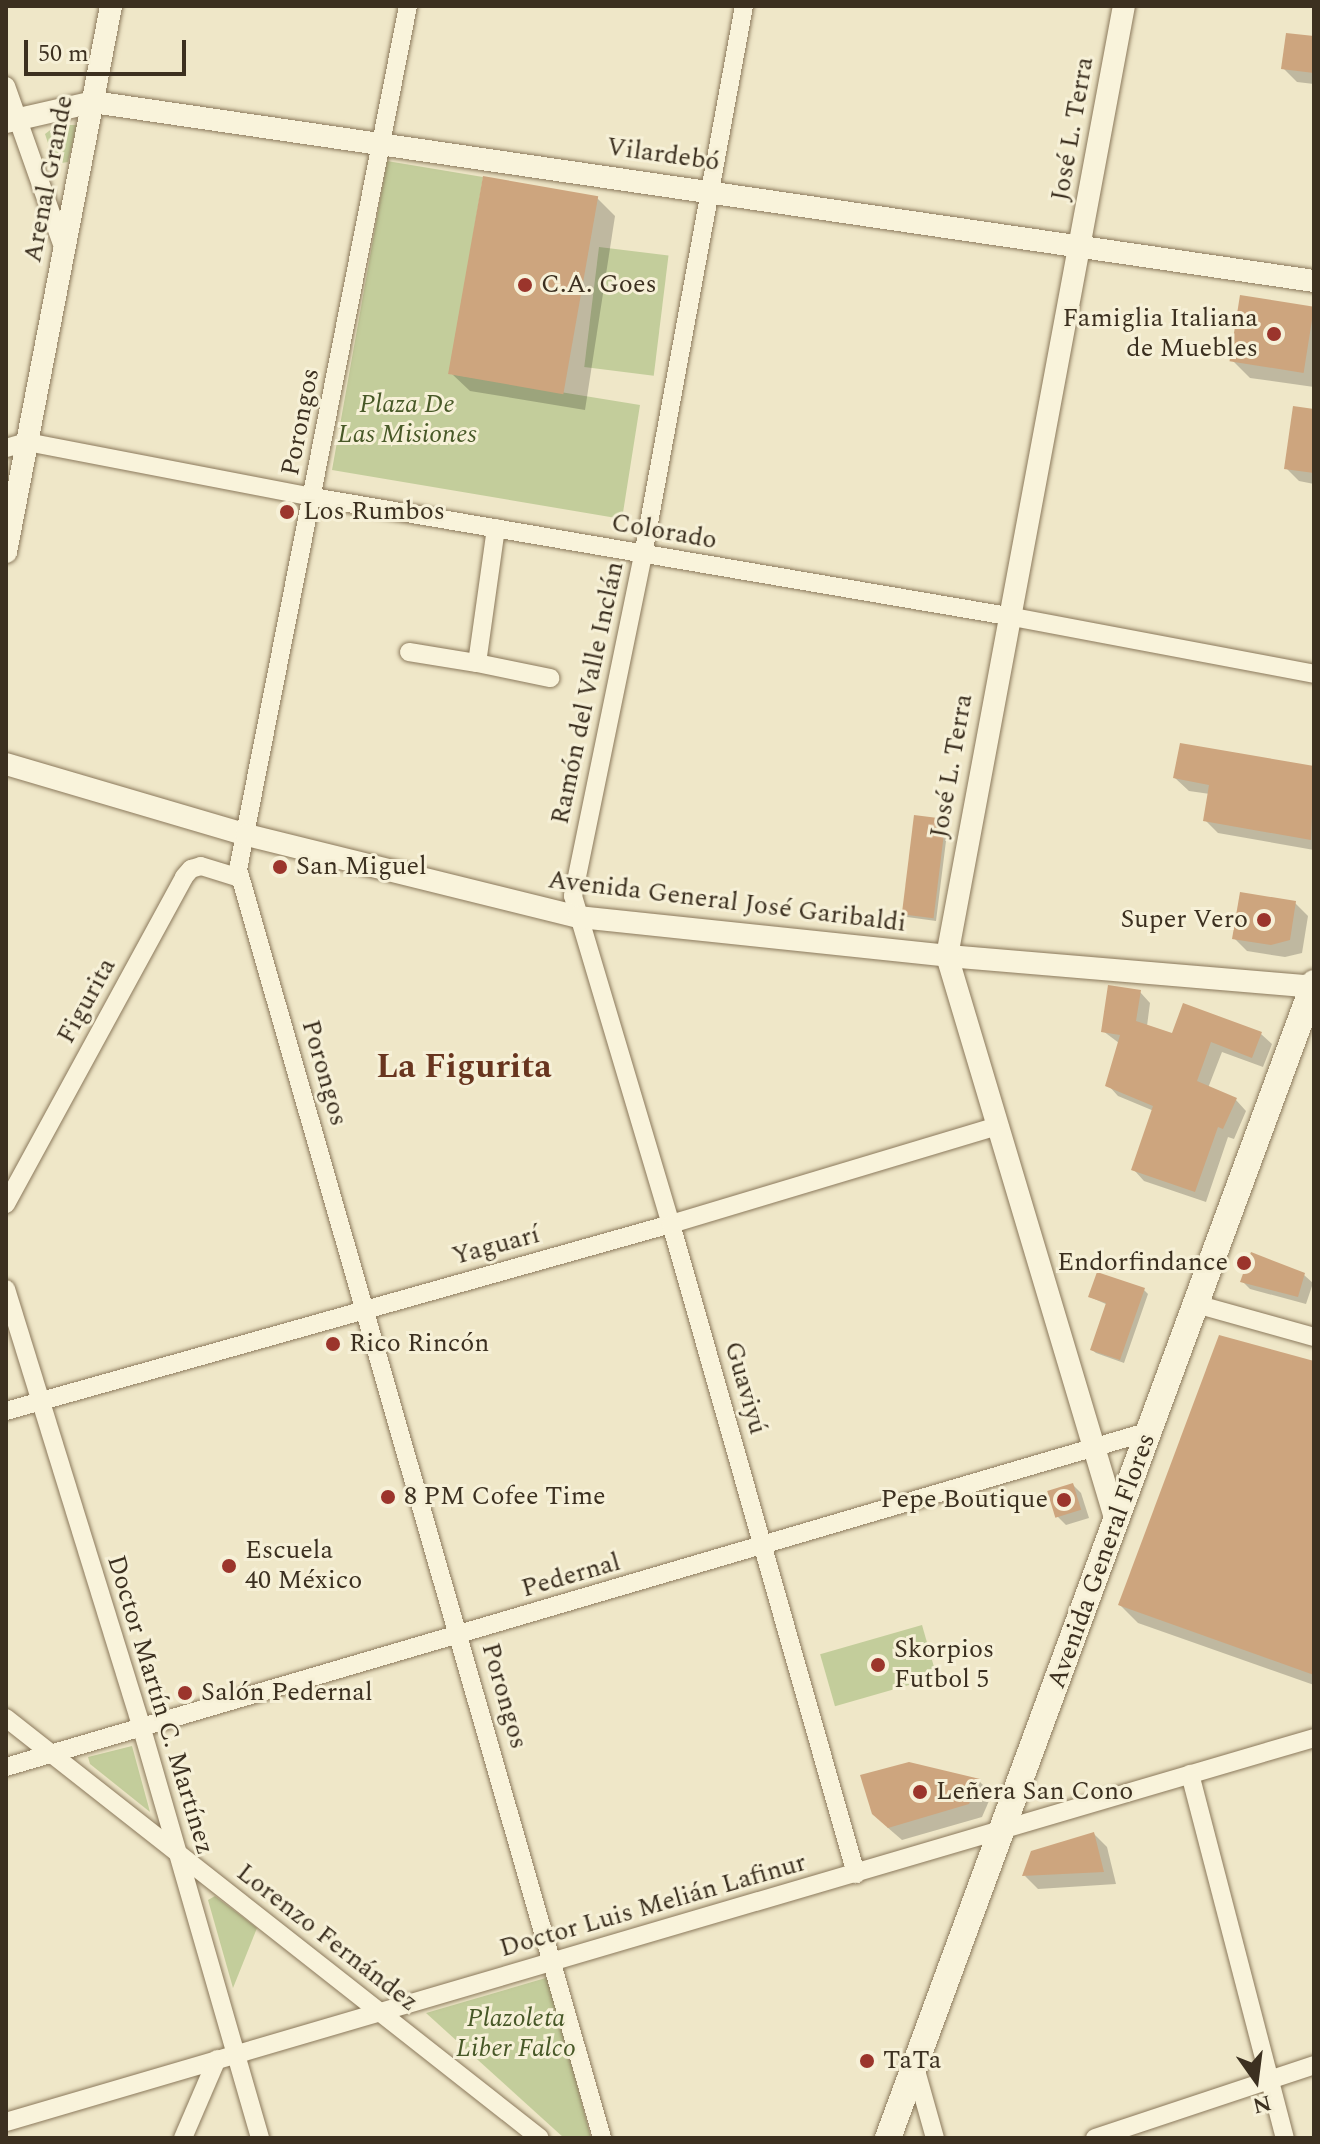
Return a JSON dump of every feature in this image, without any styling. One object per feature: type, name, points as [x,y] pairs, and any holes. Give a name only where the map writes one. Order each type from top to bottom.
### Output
[{"type":"main road","name":"Avenida General Flores","points":[[888,2138],[1313,986]]},
{"type":"street","name":"Arenal Grande","points":[[6,552],[16,445],[64,250],[111,6]]},
{"type":"street","name":"Porongos","points":[[408,6],[247,835],[240,853],[240,878],[460,1635],[602,2138]]},
{"type":"street","name":"Ramón del Valle Inclán","points":[[579,917],[573,896],[643,555],[744,6]]},
{"type":"street","name":"José L. Terra","points":[[1116,1521],[947,956],[1124,6]]},
{"type":"street","points":[[6,86],[12,120],[64,250]]},
{"type":"street","name":"Vilardebó","points":[[12,120],[93,102],[708,189],[1314,281]]},
{"type":"street","name":"Colorado","points":[[16,445],[1008,616],[1314,674]]},
{"type":"street","points":[[477,663],[496,528]]},
{"type":"street","points":[[409,652],[550,678]]},
{"type":"street","name":"Avenida General José Garibaldi","points":[[6,764],[247,835],[579,917],[947,956],[1313,986]]},
{"type":"street","name":"Figurita","points":[[6,1204],[184,877],[191,869],[201,866],[240,878]]},
{"type":"street","name":"Guaviyú","points":[[579,917],[671,1224],[856,1874]]},
{"type":"street","name":"Yaguarí","points":[[6,1411],[671,1224],[998,1126]]},
{"type":"street","name":"Doctor Martín C. Martínez","points":[[6,1289],[142,1729],[226,2056],[260,2138]]},
{"type":"street","points":[[1196,1304],[1314,1337]]},
{"type":"street","name":"Pedernal","points":[[6,1767],[1150,1431]]},
{"type":"street","name":"Lorenzo Fernández","points":[[6,1718],[540,2138]]},
{"type":"street","name":"Doctor Luis Melián Lafinur","points":[[6,2122],[1314,1738]]},
{"type":"street","points":[[1190,1774],[1285,2138]]},
{"type":"street","points":[[183,2138],[226,2056]]},
{"type":"street","points":[[1095,2138],[1314,2065]]},
{"type":"street","points":[[915,2067],[935,2138]]},
{"type":"green space","points":[[57,125],[77,125],[68,162],[55,164],[45,134]]},
{"type":"green space","name":"Plaza De Las Misiones","points":[[387,161],[483,177],[450,374],[640,405],[622,519],[332,470]]},
{"type":"green space","points":[[599,247],[668,256],[654,376],[584,367]]},
{"type":"green space","name":"Skorpios Futbol 5","points":[[922,1625],[937,1677],[835,1706],[820,1654]]},
{"type":"green space","points":[[132,1746],[150,1812],[90,1764],[88,1757]]},
{"type":"green space","points":[[215,1896],[257,1928],[233,1988],[208,1900]]},
{"type":"green space","name":"Plazoleta Liber Falco","points":[[549,1977],[591,2138],[564,2138],[426,2013]]},
{"type":"building","points":[[1286,33],[1314,36],[1314,73],[1281,69]]},
{"type":"building","name":"C.A. Goes","points":[[483,176],[598,196],[563,394],[448,374]]},
{"type":"building","name":"Famiglia Italiana de Muebles","points":[[1240,295],[1314,307],[1304,373],[1230,361]]},
{"type":"building","points":[[1293,406],[1314,409],[1314,473],[1284,469]]},
{"type":"building","points":[[1180,743],[1314,766],[1311,840],[1203,821],[1209,785],[1173,778]]},
{"type":"building","points":[[914,815],[946,819],[934,918],[902,914]]},
{"type":"building","name":"Super Vero","points":[[1240,892],[1296,901],[1290,940],[1271,945],[1232,939]]},
{"type":"building","points":[[1108,985],[1141,990],[1136,1021],[1172,1033],[1183,1003],[1262,1032],[1252,1058],[1211,1042],[1197,1081],[1237,1098],[1223,1129],[1218,1127],[1195,1192],[1131,1170],[1153,1106],[1105,1086],[1120,1035],[1101,1032]]},
{"type":"building","points":[[1251,1252],[1305,1273],[1298,1297],[1240,1282]]},
{"type":"building","points":[[1097,1272],[1145,1288],[1120,1360],[1090,1350],[1106,1303],[1088,1297]]},
{"type":"building","points":[[1219,1335],[1314,1361],[1314,1675],[1118,1605]]},
{"type":"building","name":"Pepe Boutique","points":[[1073,1483],[1081,1510],[1055,1518],[1047,1491]]},
{"type":"building","name":"Leñera San Cono","points":[[909,1762],[980,1779],[969,1804],[888,1828],[872,1814],[860,1775]]},
{"type":"building","points":[[1094,1832],[1104,1872],[1022,1876],[1031,1851]]},
{"type":"place","name":"C.A. Goes","points":[[525,285]]},
{"type":"place","name":"Famiglia Italiana de Muebles","points":[[1274,334]]},
{"type":"place","name":"Los Rumbos","points":[[287,512]]},
{"type":"place","name":"San Miguel","points":[[280,867]]},
{"type":"place","name":"Super Vero","points":[[1264,920]]},
{"type":"place","name":"Endorfindance","points":[[1244,1263]]},
{"type":"place","name":"Rico Rincón","points":[[333,1344]]},
{"type":"place","name":"8 PM Cofee Time","points":[[388,1497]]},
{"type":"place","name":"Pepe Boutique","points":[[1064,1500]]},
{"type":"place","name":"Escuela 40 México","points":[[229,1566]]},
{"type":"place","name":"Skorpios Futbol 5","points":[[878,1665]]},
{"type":"place","name":"Salón Pedernal","points":[[185,1693]]},
{"type":"place","name":"Leñera San Cono","points":[[920,1792]]},
{"type":"place","name":"TaTa","points":[[867,2061]]},
{"type":"district","name":"La Figurita","points":[[464,1068]]}]
